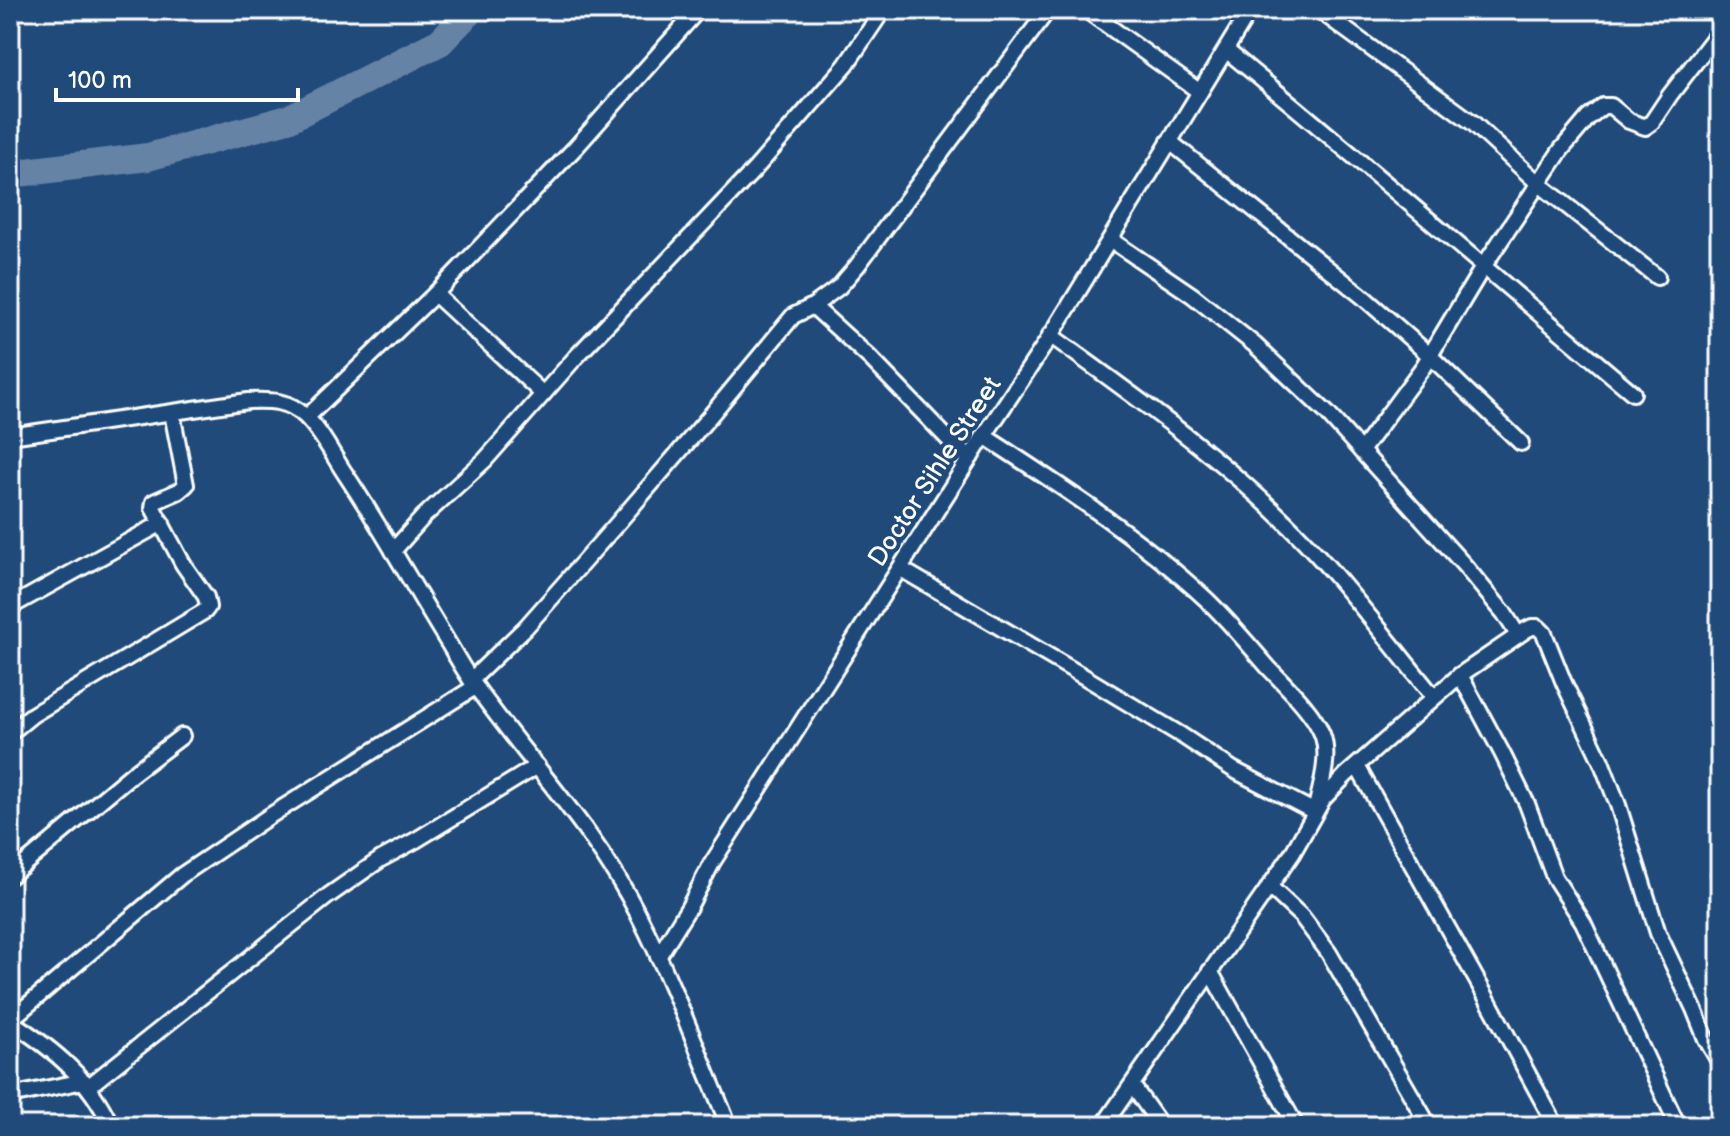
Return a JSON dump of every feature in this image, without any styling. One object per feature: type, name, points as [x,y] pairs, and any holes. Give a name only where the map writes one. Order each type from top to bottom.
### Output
[{"type":"street","points":[[307,417],[435,294],[576,147],[698,10]]},
{"type":"street","points":[[393,551],[424,516],[485,460],[755,169],[846,65],[883,10]]},
{"type":"street","points":[[111,1126],[102,1106],[86,1084],[41,1042],[10,1021],[182,875],[473,684],[607,536],[793,316],[839,287],[857,266],[1048,10]]},
{"type":"street","points":[[1086,10],[1200,92]]},
{"type":"street","name":"Doctor Sihle Street","points":[[658,957],[712,863],[1111,240],[1250,10]]},
{"type":"street","points":[[1319,10],[1473,123],[1538,183],[1657,277]]},
{"type":"street","points":[[1361,451],[1423,367],[1483,267],[1575,132],[1603,106],[1611,106],[1629,121],[1645,127],[1652,122],[1720,30]]},
{"type":"street","points":[[1226,50],[1633,393]]},
{"type":"street","points":[[1169,141],[1350,287],[1429,355],[1521,443]]},
{"type":"street","points":[[1111,240],[1192,295],[1255,345],[1327,413],[1464,565],[1518,635]]},
{"type":"street","points":[[435,294],[543,394]]},
{"type":"street","points":[[813,306],[870,358],[954,445],[971,457]]},
{"type":"street","points":[[1050,335],[1187,436],[1268,505],[1319,557],[1434,697]]},
{"type":"street","points":[[10,436],[248,401],[275,400],[307,417],[372,514],[473,684],[615,872],[658,957],[729,1126]]},
{"type":"street","points":[[10,733],[32,715],[206,609],[206,597],[183,564],[153,508],[154,502],[186,485],[172,413]]},
{"type":"street","points":[[984,436],[1094,509],[1156,556],[1209,603],[1275,674],[1321,731],[1325,753],[1315,812]]},
{"type":"street","points":[[10,607],[162,523]]},
{"type":"street","points":[[901,569],[1181,735],[1234,770],[1315,812]]},
{"type":"street","points":[[1103,1126],[1330,792],[1460,675],[1532,627],[1538,627],[1549,641],[1564,683],[1596,750],[1618,805],[1658,933],[1720,1063]]},
{"type":"street","points":[[1460,675],[1527,804],[1554,877],[1583,922],[1678,1126]]},
{"type":"street","points":[[10,876],[182,736]]},
{"type":"street","points":[[10,1096],[86,1084],[328,896],[381,859],[537,766]]},
{"type":"street","points":[[1357,766],[1556,1126]]},
{"type":"street","points":[[1269,886],[1302,917],[1329,953],[1429,1126]]},
{"type":"street","points":[[1210,971],[1296,1126]]},
{"type":"street","points":[[1132,1085],[1161,1126]]},
{"type":"waterway","points":[[10,174],[148,157],[288,119],[440,42],[471,10]]}]
